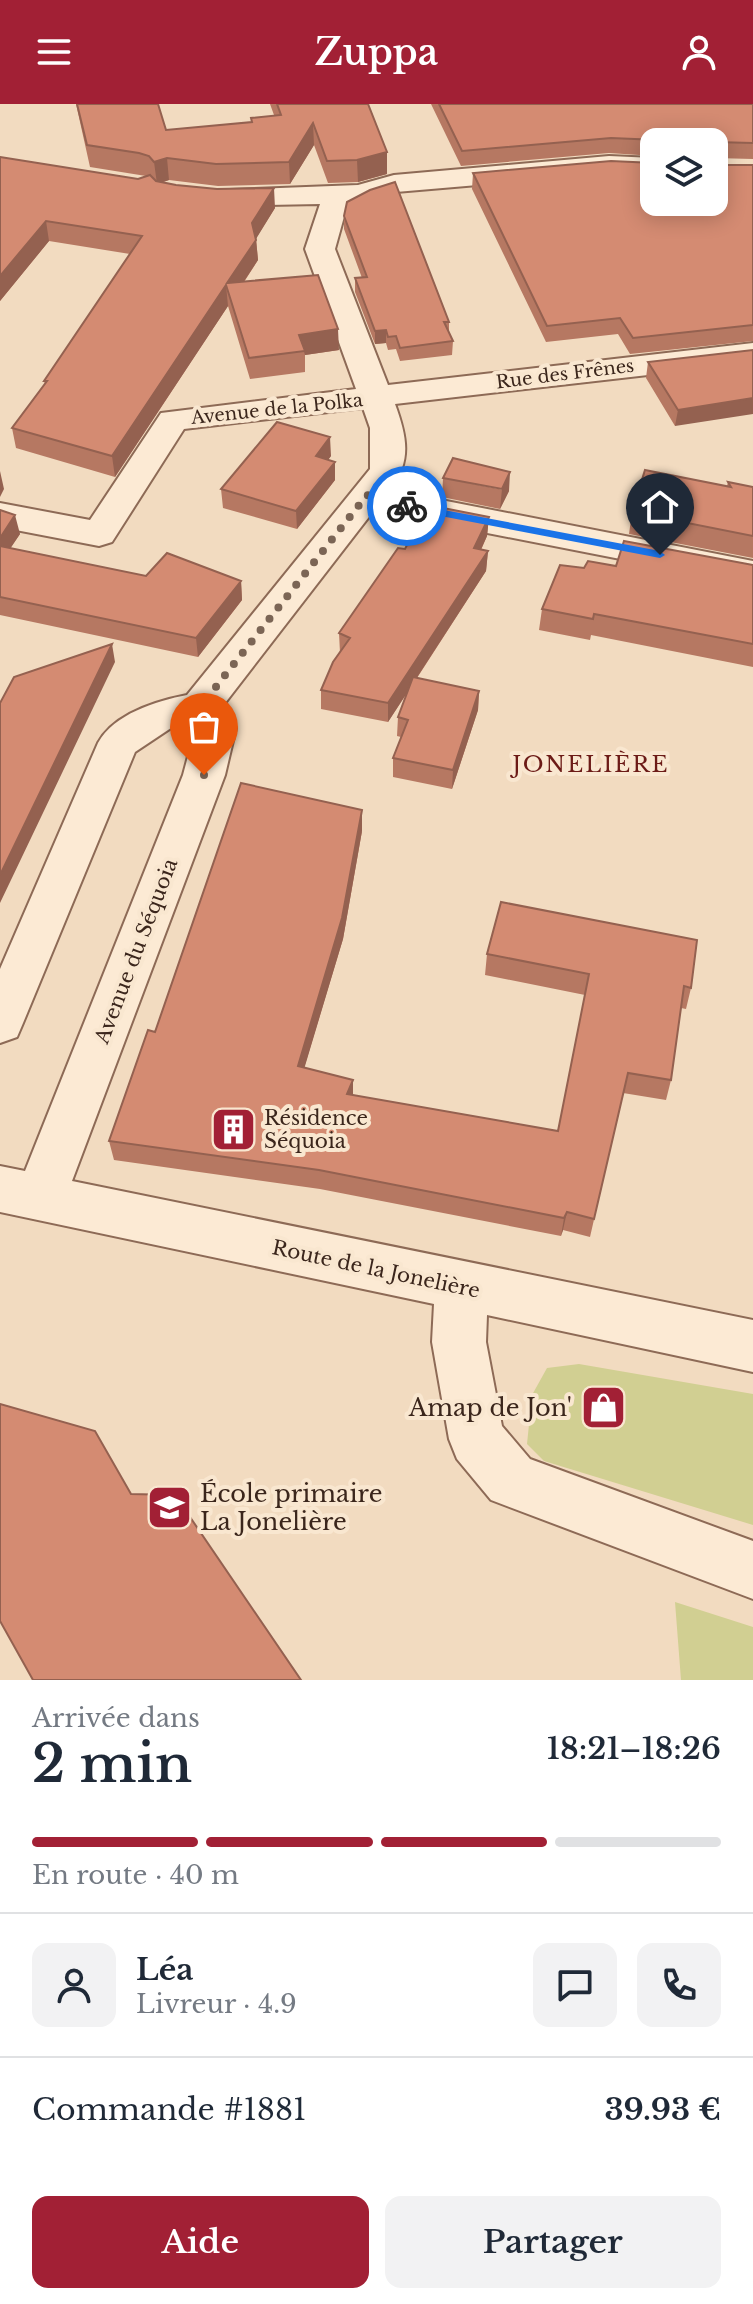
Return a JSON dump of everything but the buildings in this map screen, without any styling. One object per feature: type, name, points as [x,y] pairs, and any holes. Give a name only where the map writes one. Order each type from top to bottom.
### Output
[{"type":"street","points":[[0,1023],[118,743],[163,714],[200,707],[387,470],[387,428],[378,398],[320,249],[332,208],[359,194],[394,184],[609,165],[640,166]]},
{"type":"street","points":[[181,193],[218,198],[359,194]]},
{"type":"street","name":"Rue des Frênes","points":[[378,398],[753,353]]},
{"type":"street","name":"Avenue de la Polka","points":[[0,515],[99,534],[173,420],[378,398]]},
{"type":"street","points":[[367,495],[411,507],[753,573]]},
{"type":"street","name":"Avenue du Séquoia","points":[[20,1194],[204,775],[216,728],[200,707]]},
{"type":"street","name":"Route de la Jonelière","points":[[20,1194],[753,1346]]},
{"type":"street","points":[[461,1287],[459,1342],[477,1439],[511,1480],[753,1570]]},
{"type":"shaded area","points":[[579,1364],[753,1394],[753,1525],[544,1461],[527,1444],[532,1395],[547,1368]]},
{"type":"shaded area","points":[[675,1602],[753,1627],[753,1680],[681,1680]]},
{"type":"way so far","points":[[204,775],[216,728],[200,707],[264,622],[367,495],[407,506]]},
{"type":"place","name":"Résidence Séquoia","points":[[233,1130]]},
{"type":"place","name":"Amap de Jon'","points":[[603,1408]]},
{"type":"place","name":"École primaire La Jonelière","points":[[169,1508]]},
{"type":"district","name":"JONELIÈRE","points":[[591,764]]},
{"type":"route","points":[[407,506],[660,555]]}]
